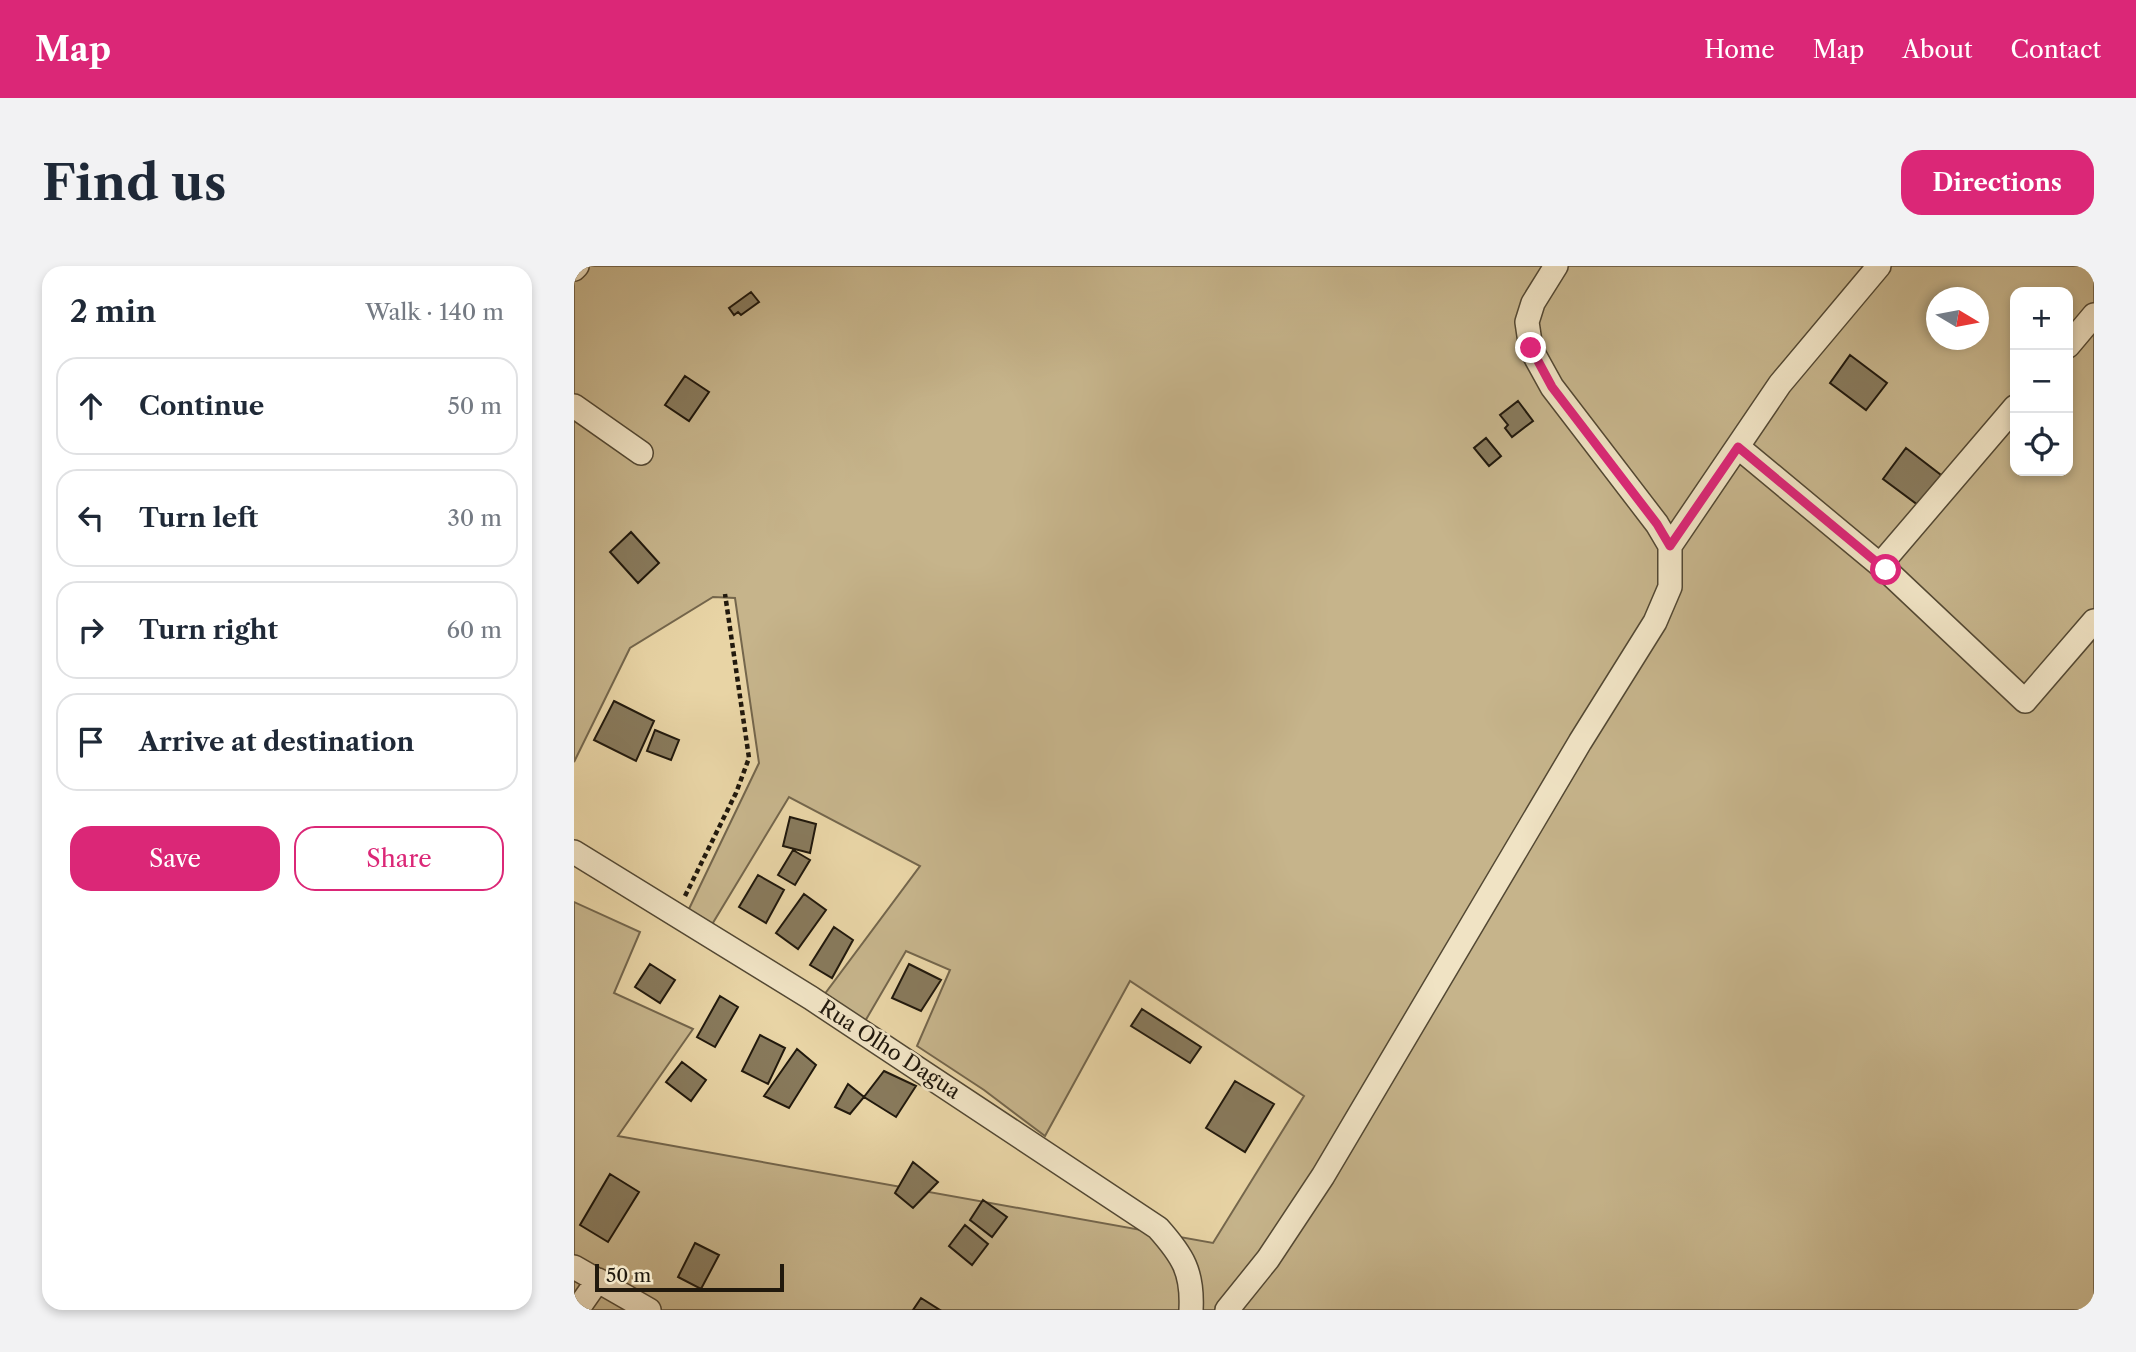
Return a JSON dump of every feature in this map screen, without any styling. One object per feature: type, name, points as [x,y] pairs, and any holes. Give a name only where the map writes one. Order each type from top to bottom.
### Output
[{"type":"street","points":[[1227,1310],[1268,1259],[1323,1176],[1580,742],[1655,622],[1670,587],[1670,546],[1657,524],[1552,387],[1531,348],[1527,322],[1533,303],[1556,266]]},
{"type":"street","points":[[1670,546],[1780,384],[1879,266]]},
{"type":"street","points":[[2073,340],[2094,315]]},
{"type":"street","points":[[574,406],[641,453]]},
{"type":"street","points":[[1880,565],[2010,413]]},
{"type":"street","points":[[1738,447],[1880,565],[2025,701],[2094,621]]},
{"type":"street","name":"Rua Olho Dagua","points":[[574,852],[811,998],[1158,1228],[1177,1250],[1188,1269],[1192,1288],[1191,1310]]},
{"type":"street","points":[[574,1267],[649,1310]]},
{"type":"street","points":[[577,1310],[598,1280]]},
{"type":"path","points":[[676,914],[736,793],[749,758],[725,594]]},
{"type":"shaded area","points":[[574,266],[2094,266],[2094,1310],[574,1310],[574,902],[640,932],[614,993],[693,1029],[618,1136],[1213,1243],[1304,1096],[1130,981],[1045,1136],[984,1090],[917,1046],[950,970],[906,951],[864,1023],[824,995],[920,866],[789,797],[711,926],[688,911],[759,763],[735,598],[713,597],[630,648],[574,762]]},
{"type":"building","points":[[751,292],[759,302],[741,315],[738,312],[734,315],[729,308]]},
{"type":"building","points":[[1850,355],[1887,383],[1866,410],[1830,383]]},
{"type":"building","points":[[685,376],[709,392],[689,421],[665,405]]},
{"type":"building","points":[[1518,401],[1533,421],[1512,437],[1505,428],[1508,425],[1500,415]]},
{"type":"building","points":[[1486,438],[1501,456],[1489,466],[1474,448]]},
{"type":"building","points":[[1906,448],[1941,475],[1918,505],[1883,479]]},
{"type":"building","points":[[631,532],[659,563],[638,583],[610,552]]},
{"type":"building","points":[[614,701],[654,721],[636,761],[594,740]]},
{"type":"building","points":[[655,730],[679,740],[671,760],[647,751]]},
{"type":"building","points":[[790,817],[816,824],[810,853],[783,846]]},
{"type":"building","points":[[793,850],[810,860],[795,885],[778,875]]},
{"type":"building","points":[[758,875],[784,890],[766,923],[739,907]]},
{"type":"building","points":[[804,894],[826,910],[798,949],[776,933]]},
{"type":"building","points":[[834,927],[853,940],[832,978],[810,965]]},
{"type":"building","points":[[650,964],[675,980],[660,1003],[635,987]]},
{"type":"building","points":[[909,964],[941,980],[921,1011],[892,998]]},
{"type":"building","points":[[720,996],[738,1007],[715,1047],[697,1037]]},
{"type":"building","points":[[1142,1009],[1201,1047],[1190,1063],[1131,1026]]},
{"type":"building","points":[[760,1035],[785,1048],[768,1084],[742,1071]]},
{"type":"building","points":[[797,1049],[816,1065],[789,1108],[764,1096]]},
{"type":"building","points":[[682,1062],[706,1080],[691,1101],[666,1082]]},
{"type":"building","points":[[884,1071],[916,1086],[896,1117],[864,1097]]},
{"type":"building","points":[[1235,1081],[1274,1104],[1245,1152],[1206,1128]]},
{"type":"building","points":[[848,1084],[864,1097],[850,1114],[835,1107]]},
{"type":"building","points":[[913,1162],[938,1182],[913,1208],[895,1193]]},
{"type":"building","points":[[610,1174],[639,1192],[608,1242],[580,1225]]},
{"type":"building","points":[[983,1200],[1007,1217],[992,1237],[970,1220]]},
{"type":"building","points":[[965,1225],[988,1244],[972,1265],[949,1246]]},
{"type":"building","points":[[695,1243],[719,1255],[701,1289],[678,1277]]},
{"type":"building","points":[[921,1298],[940,1310],[913,1310]]},
{"type":"route","points":[[1531,348],[1552,387],[1657,524],[1670,546],[1738,447],[1886,570]]}]
